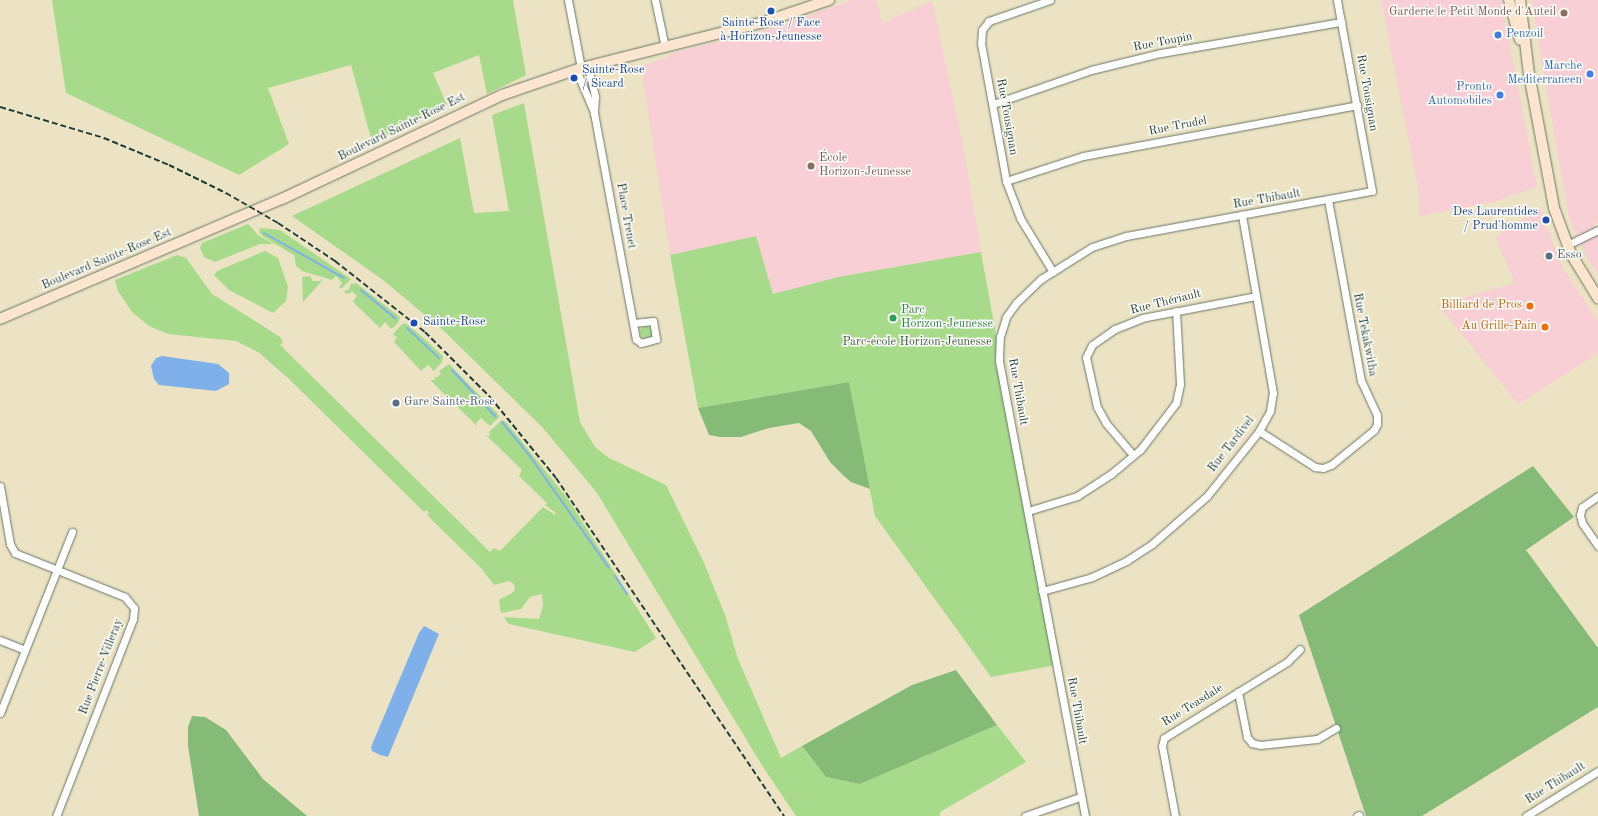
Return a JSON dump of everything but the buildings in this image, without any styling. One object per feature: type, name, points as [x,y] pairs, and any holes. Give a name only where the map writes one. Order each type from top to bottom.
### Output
[{"type":"street","points":[[568,0],[582,68]]},
{"type":"street","points":[[655,0],[665,46]]},
{"type":"street","name":"Boulevard Sainte-Rose Est","points":[[0,320],[282,199],[482,103],[582,68],[768,21],[829,0]]},
{"type":"street","name":"Rue Tousignan","points":[[1050,0],[989,21],[982,30],[981,43],[1006,181],[1020,218],[1053,272]]},
{"type":"street","name":"Rue Tousignan","points":[[1337,0],[1372,191]]},
{"type":"street","points":[[1509,0],[1529,74]]},
{"type":"street","points":[[1520,0],[1529,74],[1552,198],[1567,245],[1598,298]]},
{"type":"street","name":"Rue Toupin","points":[[993,104],[1091,70],[1161,53],[1341,22]]},
{"type":"street","name":"Place Trenet","points":[[582,68],[594,113],[633,323]]},
{"type":"street","name":"Place Trenet","points":[[582,68],[595,97],[594,113]]},
{"type":"street","name":"Rue Trudel","points":[[1006,181],[1083,156],[1357,105]]},
{"type":"street","name":"Rue Thibault","points":[[1085,816],[1080,798],[999,360],[1000,337],[1006,317],[1016,303],[1053,272],[1092,247],[1126,236],[1372,191]]},
{"type":"street","name":"Rue Tekakwitha","points":[[1259,431],[1316,467],[1323,468],[1331,465],[1374,430],[1377,424],[1377,415],[1361,381],[1328,200]]},
{"type":"street","name":"Rue Tardivel","points":[[1042,591],[1092,577],[1126,561],[1152,544],[1207,496],[1259,431],[1270,411],[1273,393],[1242,215]]},
{"type":"street","points":[[1567,245],[1598,230]]},
{"type":"street","name":"Rue Thériault","points":[[1133,455],[1106,423],[1096,407],[1086,357],[1092,345],[1115,329],[1142,318],[1256,296]]},
{"type":"street","points":[[1028,511],[1077,496],[1111,474],[1133,455],[1176,402],[1180,384],[1176,311]]},
{"type":"street","name":"Rue Pierre-Villeray","points":[[0,486],[12,549],[20,556],[128,599],[133,605],[134,613],[56,816]]},
{"type":"street","points":[[1598,496],[1582,507],[1580,515],[1582,523],[1598,546]]},
{"type":"street","points":[[0,714],[72,532]]},
{"type":"street","points":[[0,640],[25,650]]},
{"type":"street","name":"Rue Teasdale","points":[[1175,816],[1162,746],[1164,738],[1287,662],[1300,649]]},
{"type":"street","points":[[1238,692],[1247,737],[1252,743],[1260,745],[1317,739],[1336,728]]},
{"type":"street","name":"Rue Thibault","points":[[1526,816],[1598,771]]},
{"type":"street","points":[[1025,816],[1080,798]]},
{"type":"shaded area","name":"École Horizon-Jeunesse","points":[[852,0],[876,0],[882,23],[932,1],[962,140],[981,252],[838,277],[772,294],[756,236],[670,255],[641,66],[667,58],[671,53],[777,27]]},
{"type":"shaded area","points":[[1381,0],[1501,0],[1537,187],[1489,203],[1420,216],[1418,188]]},
{"type":"shaded area","points":[[1531,0],[1598,0],[1598,222],[1593,224],[1598,232],[1598,274],[1587,258],[1569,218]]},
{"type":"shaded area","points":[[1540,209],[1563,269],[1598,320],[1598,353],[1518,404],[1438,305],[1515,283],[1495,237]]},
{"type":"green space","points":[[52,0],[513,0],[526,75],[487,94],[479,55],[433,73],[447,105],[372,142],[351,65],[268,88],[289,144],[239,175],[66,93]]},
{"type":"green space","points":[[524,103],[580,422],[595,447],[609,458],[666,485],[704,563],[725,615],[738,659],[781,758],[802,746],[826,777],[860,784],[997,725],[1026,762],[940,812],[940,816],[796,816],[763,767],[597,493],[543,428],[444,331],[383,280],[292,216],[460,138],[474,213],[509,211],[492,115]]},
{"type":"green space","points":[[248,224],[259,236],[274,244],[260,244],[215,262],[204,257],[200,248],[202,243]]},
{"type":"green space","points":[[260,228],[280,230],[351,279],[341,289],[339,287],[342,283],[336,276],[332,280],[302,271],[296,266],[294,255],[262,236],[259,232]]},
{"type":"green space","name":"Parc-école Horizon-Jeunesse","points":[[756,236],[773,294],[838,277],[981,252],[1056,665],[991,677],[875,516],[849,382],[698,408],[670,255]]},
{"type":"green space","points":[[265,251],[278,258],[288,287],[286,301],[273,313],[229,290],[214,275],[217,271]]},
{"type":"green space","points":[[177,255],[186,258],[212,294],[280,337],[283,342],[280,345],[490,552],[494,548],[500,551],[543,507],[555,515],[555,512],[545,505],[547,503],[519,476],[522,470],[486,435],[490,436],[489,432],[502,420],[506,422],[568,499],[656,638],[635,652],[509,624],[504,617],[539,619],[543,606],[542,594],[530,597],[521,609],[501,613],[499,600],[512,593],[515,589],[514,584],[509,581],[494,585],[482,569],[427,515],[429,513],[427,510],[424,512],[288,378],[258,352],[236,341],[168,334],[149,326],[132,312],[118,291],[115,280]]},
{"type":"green space","points":[[310,276],[313,281],[320,281],[322,278],[321,282],[303,302],[302,277]]},
{"type":"green space","points":[[356,283],[400,317],[398,323],[391,329],[385,322],[380,328],[354,303],[353,301],[357,296],[352,291],[349,294],[344,292],[346,290],[348,291],[351,284]]},
{"type":"green space","points":[[403,323],[409,325],[443,356],[442,362],[434,371],[428,365],[421,371],[394,342],[397,337],[393,334]]},
{"type":"green space","points":[[644,326],[648,326],[652,332],[648,338],[644,338],[640,334],[640,330]]},
{"type":"green space","points":[[449,364],[497,413],[499,417],[490,426],[481,418],[476,423],[477,426],[430,380],[435,380],[434,376],[436,378],[441,374],[439,371]]},
{"type":"green space","points":[[849,382],[870,489],[851,482],[844,476],[830,462],[811,431],[799,423],[769,428],[741,437],[720,437],[709,435],[698,408]]},
{"type":"green space","points":[[1533,466],[1574,517],[1526,550],[1598,648],[1598,707],[1422,816],[1366,816],[1299,615]]},
{"type":"green space","points":[[956,670],[997,725],[860,784],[826,777],[802,746],[912,685]]},
{"type":"green space","points":[[192,716],[205,717],[226,730],[263,779],[307,816],[199,816],[188,746],[188,727]]},
{"type":"water","points":[[162,356],[218,364],[229,373],[229,384],[216,391],[159,385],[154,379],[151,366],[156,358]]},
{"type":"water","points":[[424,626],[439,634],[388,757],[380,755],[372,751],[371,747],[419,633]]},
{"type":"waterway","points":[[264,233],[344,278]]},
{"type":"waterway","points":[[361,290],[396,319]]},
{"type":"waterway","points":[[407,328],[439,358]]},
{"type":"waterway","points":[[452,370],[496,417]]},
{"type":"waterway","points":[[502,422],[529,455],[609,568]]},
{"type":"waterway","points":[[615,576],[627,594]]},
{"type":"railway","points":[[0,107],[104,138],[169,165],[226,193],[278,223],[335,261],[425,332],[490,397],[556,478],[784,816]]},
{"type":"place","name":"Sainte-Rose / Face à Horizon-Jeunesse","points":[[771,11]]},
{"type":"place","name":"Garderie le Petit Monde d'Auteil","points":[[1564,13]]},
{"type":"place","name":"Penzoil","points":[[1498,35]]},
{"type":"place","name":"Marche Mediterraneen","points":[[1590,74]]},
{"type":"place","name":"Sainte-Rose / Sicard","points":[[574,78]]},
{"type":"place","name":"Pronto Automobiles","points":[[1500,95]]},
{"type":"place","name":"École Horizon-Jeunesse","points":[[811,166]]},
{"type":"place","name":"Des Laurentides / Prud'homme","points":[[1546,220]]},
{"type":"place","name":"Esso","points":[[1549,256]]},
{"type":"place","name":"Billiard de Pros","points":[[1530,306]]},
{"type":"place","name":"Parc Horizon-Jeunesse","points":[[893,318]]},
{"type":"place","name":"Sainte-Rose","points":[[414,323]]},
{"type":"place","name":"Au Grille-Pain","points":[[1545,327]]},
{"type":"place","name":"Gare Sainte-Rose","points":[[396,403]]}]
